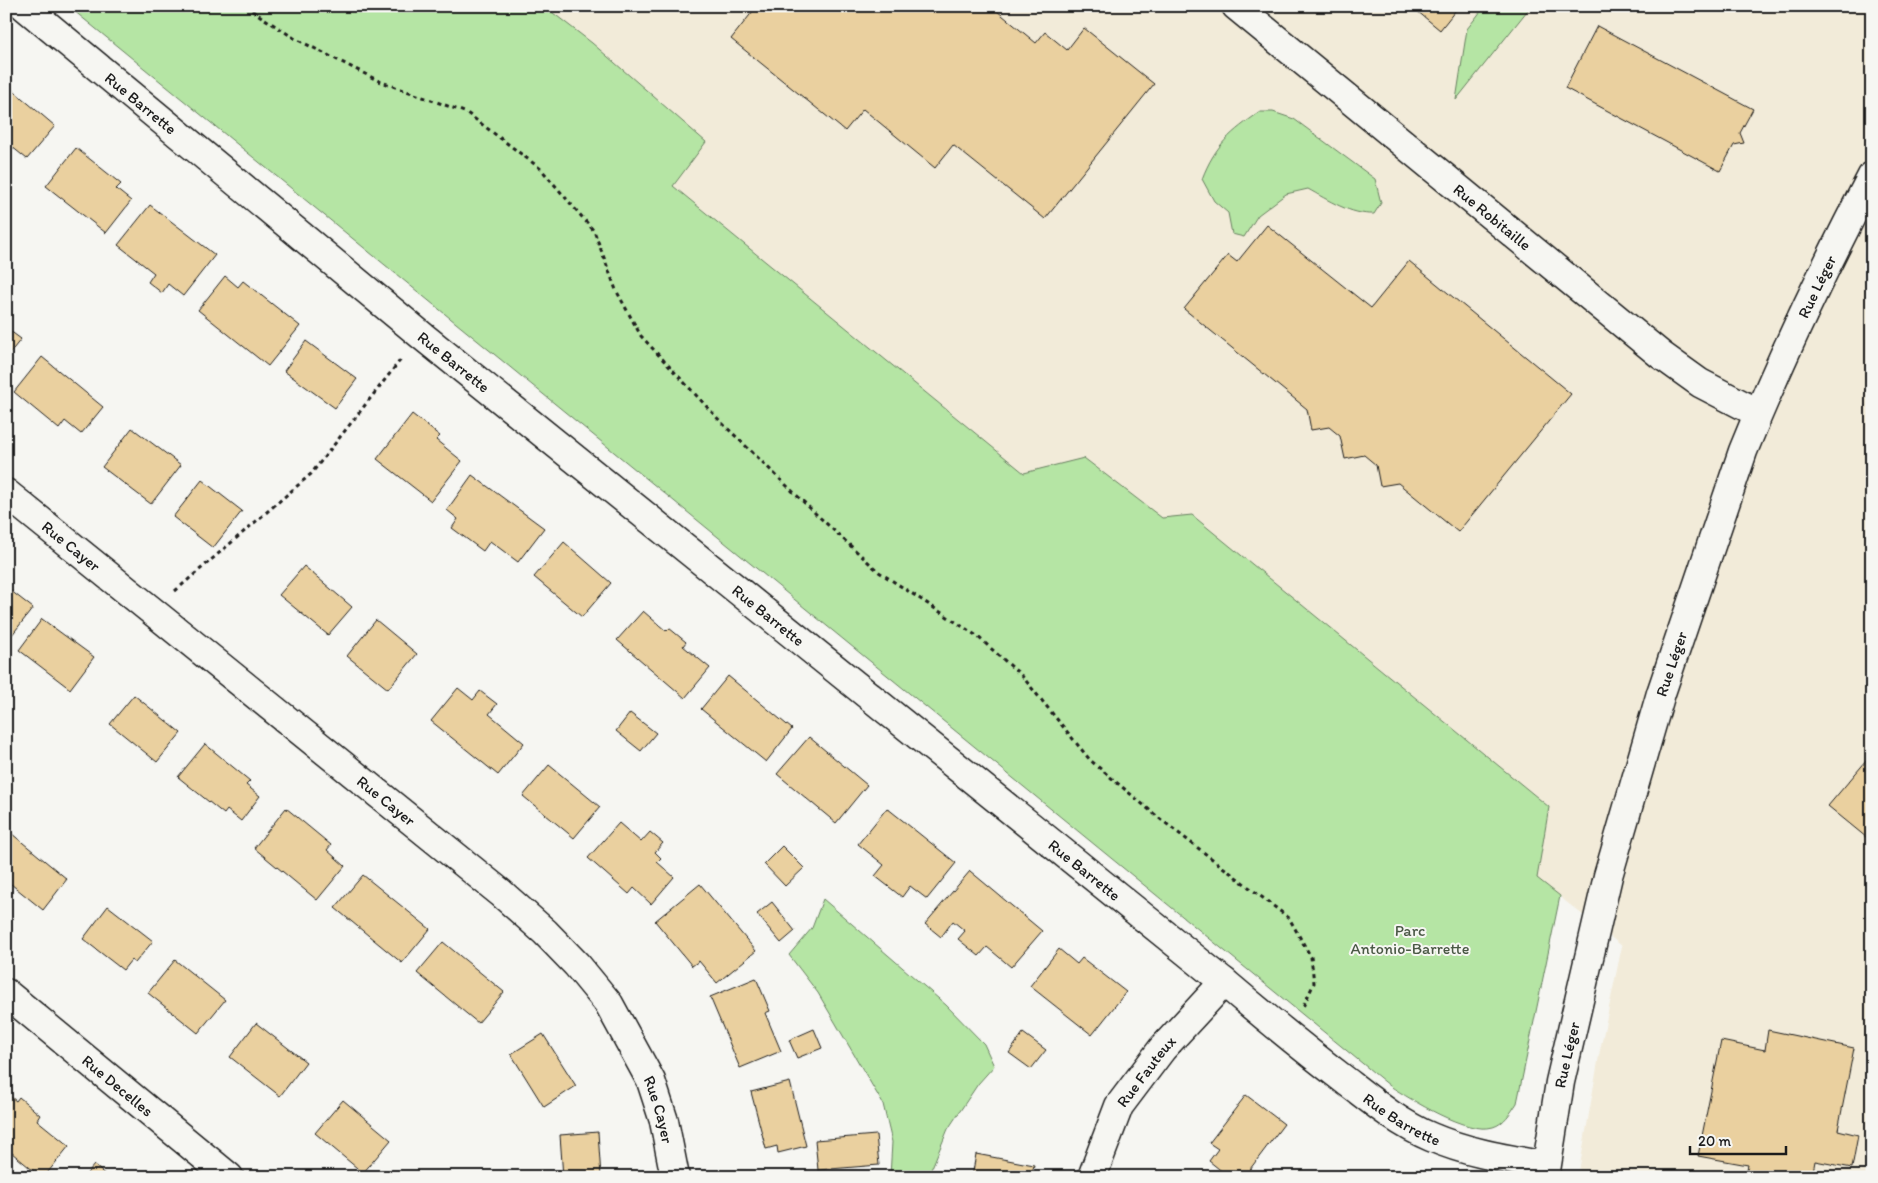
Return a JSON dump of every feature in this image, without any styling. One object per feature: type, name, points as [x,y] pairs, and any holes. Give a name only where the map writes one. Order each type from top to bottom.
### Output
[{"type":"street","name":"Rue Barrette","points":[[24,6],[421,334],[1224,982],[1290,1038],[1374,1103],[1409,1127],[1433,1138],[1469,1151],[1545,1171]]},
{"type":"street","name":"Rue Robitaille","points":[[1236,6],[1661,355],[1700,383],[1758,413]]},
{"type":"street","name":"Rue Léger","points":[[1545,1171],[1560,1082],[1610,869],[1661,693],[1743,451],[1758,413],[1835,247],[1872,176]]},
{"type":"street","name":"Rue Cayer","points":[[6,493],[501,893],[545,932],[578,965],[608,1004],[650,1081],[664,1121],[675,1177]]},
{"type":"street","name":"Rue Fauteux","points":[[1092,1177],[1119,1106],[1162,1049],[1224,982]]},
{"type":"street","name":"Rue Decelles","points":[[6,993],[229,1177]]},
{"type":"path","points":[[244,6],[294,38],[379,81],[467,113],[541,169],[594,231],[616,290],[641,336],[722,423],[879,572],[976,636],[1022,676],[1090,760],[1159,818],[1289,918],[1311,957],[1314,983],[1290,1038]]},
{"type":"path","points":[[150,611],[311,474],[421,334]]},
{"type":"shaded area","points":[[449,6],[1872,6],[1872,1177],[1578,1177],[1600,1050],[1622,946],[1024,473]]},
{"type":"green space","name":"Parc Antonio-Barrette","points":[[68,6],[544,6],[592,43],[706,142],[673,186],[1024,473],[1084,458],[1162,518],[1192,515],[1549,807],[1537,878],[1560,896],[1517,1103],[1510,1114],[1501,1123],[1493,1127],[1469,1126],[1440,1115],[1390,1086]]},
{"type":"green space","points":[[1485,6],[1531,6],[1456,100],[1467,29]]},
{"type":"green space","points":[[1260,112],[1273,112],[1294,119],[1375,179],[1381,203],[1374,214],[1365,214],[1348,209],[1308,189],[1286,194],[1258,215],[1244,237],[1232,234],[1228,213],[1214,201],[1202,179],[1218,148],[1232,133]]},
{"type":"green space","points":[[823,899],[946,1005],[984,1044],[994,1066],[978,1084],[948,1129],[928,1177],[890,1177],[892,1142],[883,1104],[818,993],[789,955],[812,928]]},
{"type":"building","points":[[757,6],[991,6],[1036,43],[1045,32],[1067,50],[1084,28],[1154,84],[1045,219],[953,145],[935,168],[863,109],[845,131],[731,39]]},
{"type":"building","points":[[1411,6],[1459,6],[1440,30]]},
{"type":"building","points":[[1597,26],[1753,109],[1740,133],[1744,143],[1734,145],[1720,171],[1565,88]]},
{"type":"building","points":[[9,87],[55,126],[27,159],[6,142],[6,90]]},
{"type":"building","points":[[76,148],[121,184],[116,189],[131,201],[106,233],[46,186]]},
{"type":"building","points":[[150,205],[215,255],[183,296],[168,284],[162,293],[148,282],[154,273],[118,245]]},
{"type":"building","points":[[1267,225],[1371,308],[1409,261],[1571,394],[1458,532],[1398,483],[1380,486],[1376,465],[1364,455],[1345,459],[1340,436],[1329,427],[1311,430],[1307,409],[1184,309],[1228,255],[1237,262]]},
{"type":"building","points":[[225,276],[238,287],[243,281],[300,326],[268,366],[198,310]]},
{"type":"building","points":[[6,328],[21,339],[6,358]]},
{"type":"building","points":[[306,341],[357,379],[335,408],[284,371]]},
{"type":"building","points":[[42,357],[103,407],[81,434],[65,421],[59,429],[14,392]]},
{"type":"building","points":[[412,414],[440,436],[436,440],[462,461],[431,501],[377,459]]},
{"type":"building","points":[[132,428],[181,465],[151,504],[102,467]]},
{"type":"building","points":[[472,475],[544,528],[518,562],[490,541],[483,551],[452,528],[458,519],[447,510]]},
{"type":"building","points":[[202,480],[242,511],[213,548],[173,517]]},
{"type":"building","points":[[564,542],[611,583],[582,617],[534,577]]},
{"type":"building","points":[[304,566],[352,607],[328,635],[279,595]]},
{"type":"building","points":[[6,587],[33,608],[8,640],[6,639]]},
{"type":"building","points":[[643,611],[666,631],[669,628],[686,642],[683,646],[710,668],[685,698],[617,640]]},
{"type":"building","points":[[42,619],[94,657],[70,689],[19,650]]},
{"type":"building","points":[[376,620],[417,654],[388,689],[347,656]]},
{"type":"building","points":[[728,676],[792,729],[766,762],[701,709]]},
{"type":"building","points":[[458,688],[473,700],[480,691],[497,704],[489,714],[524,743],[498,775],[431,721]]},
{"type":"building","points":[[134,695],[181,733],[157,762],[110,724]]},
{"type":"building","points":[[630,713],[656,733],[641,751],[616,731]]},
{"type":"building","points":[[809,737],[867,785],[836,823],[777,774]]},
{"type":"building","points":[[205,744],[250,781],[246,785],[260,796],[241,821],[227,810],[224,814],[178,777]]},
{"type":"building","points":[[1872,754],[1872,842],[1828,806]]},
{"type":"building","points":[[549,765],[600,807],[574,838],[523,796]]},
{"type":"building","points":[[286,808],[331,845],[327,850],[345,866],[317,900],[254,848]]},
{"type":"building","points":[[887,808],[956,863],[927,899],[910,886],[902,897],[875,876],[884,865],[858,844]]},
{"type":"building","points":[[619,823],[641,842],[650,832],[663,843],[655,852],[661,858],[657,862],[674,877],[651,904],[634,888],[629,894],[588,858]]},
{"type":"building","points":[[6,829],[67,879],[43,910],[6,880]]},
{"type":"building","points":[[782,846],[804,868],[785,886],[764,864]]},
{"type":"building","points":[[970,871],[1042,931],[1011,967],[987,947],[979,956],[958,939],[965,931],[953,921],[941,937],[925,924]]},
{"type":"building","points":[[363,875],[430,929],[402,963],[335,908]]},
{"type":"building","points":[[700,884],[756,951],[717,983],[699,961],[692,966],[655,921]]},
{"type":"building","points":[[772,902],[795,931],[781,943],[757,914]]},
{"type":"building","points":[[108,906],[153,941],[135,963],[131,960],[123,970],[83,939]]},
{"type":"building","points":[[443,942],[504,992],[478,1023],[417,973]]},
{"type":"building","points":[[1059,949],[1077,964],[1082,958],[1126,992],[1092,1035],[1030,986]]},
{"type":"building","points":[[175,960],[225,1000],[198,1033],[148,993]]},
{"type":"building","points":[[756,978],[770,1011],[765,1013],[781,1051],[740,1068],[710,997]]},
{"type":"building","points":[[256,1023],[306,1062],[280,1096],[230,1057]]},
{"type":"building","points":[[814,1029],[822,1048],[797,1058],[789,1040]]},
{"type":"building","points":[[1768,1030],[1854,1048],[1838,1130],[1858,1135],[1852,1168],[1815,1161],[1812,1177],[1745,1177],[1748,1165],[1698,1156],[1721,1041],[1765,1050]]},
{"type":"building","points":[[1023,1033],[1046,1050],[1031,1069],[1009,1053]]},
{"type":"building","points":[[543,1034],[576,1086],[544,1107],[511,1054]]},
{"type":"building","points":[[790,1082],[806,1146],[778,1153],[777,1146],[766,1149],[751,1092]]},
{"type":"building","points":[[6,1093],[16,1101],[19,1097],[40,1115],[37,1120],[69,1146],[44,1177],[41,1177],[6,1148]]},
{"type":"building","points":[[1246,1095],[1284,1124],[1244,1177],[1229,1177],[1209,1161],[1218,1149],[1209,1143]]},
{"type":"building","points":[[343,1100],[391,1140],[363,1173],[315,1133]]},
{"type":"building","points":[[598,1132],[601,1177],[563,1177],[560,1135]]},
{"type":"building","points":[[876,1135],[879,1165],[818,1170],[815,1140]]},
{"type":"building","points":[[976,1154],[1034,1165],[1031,1177],[972,1177]]},
{"type":"building","points":[[94,1165],[108,1177],[84,1177]]}]
